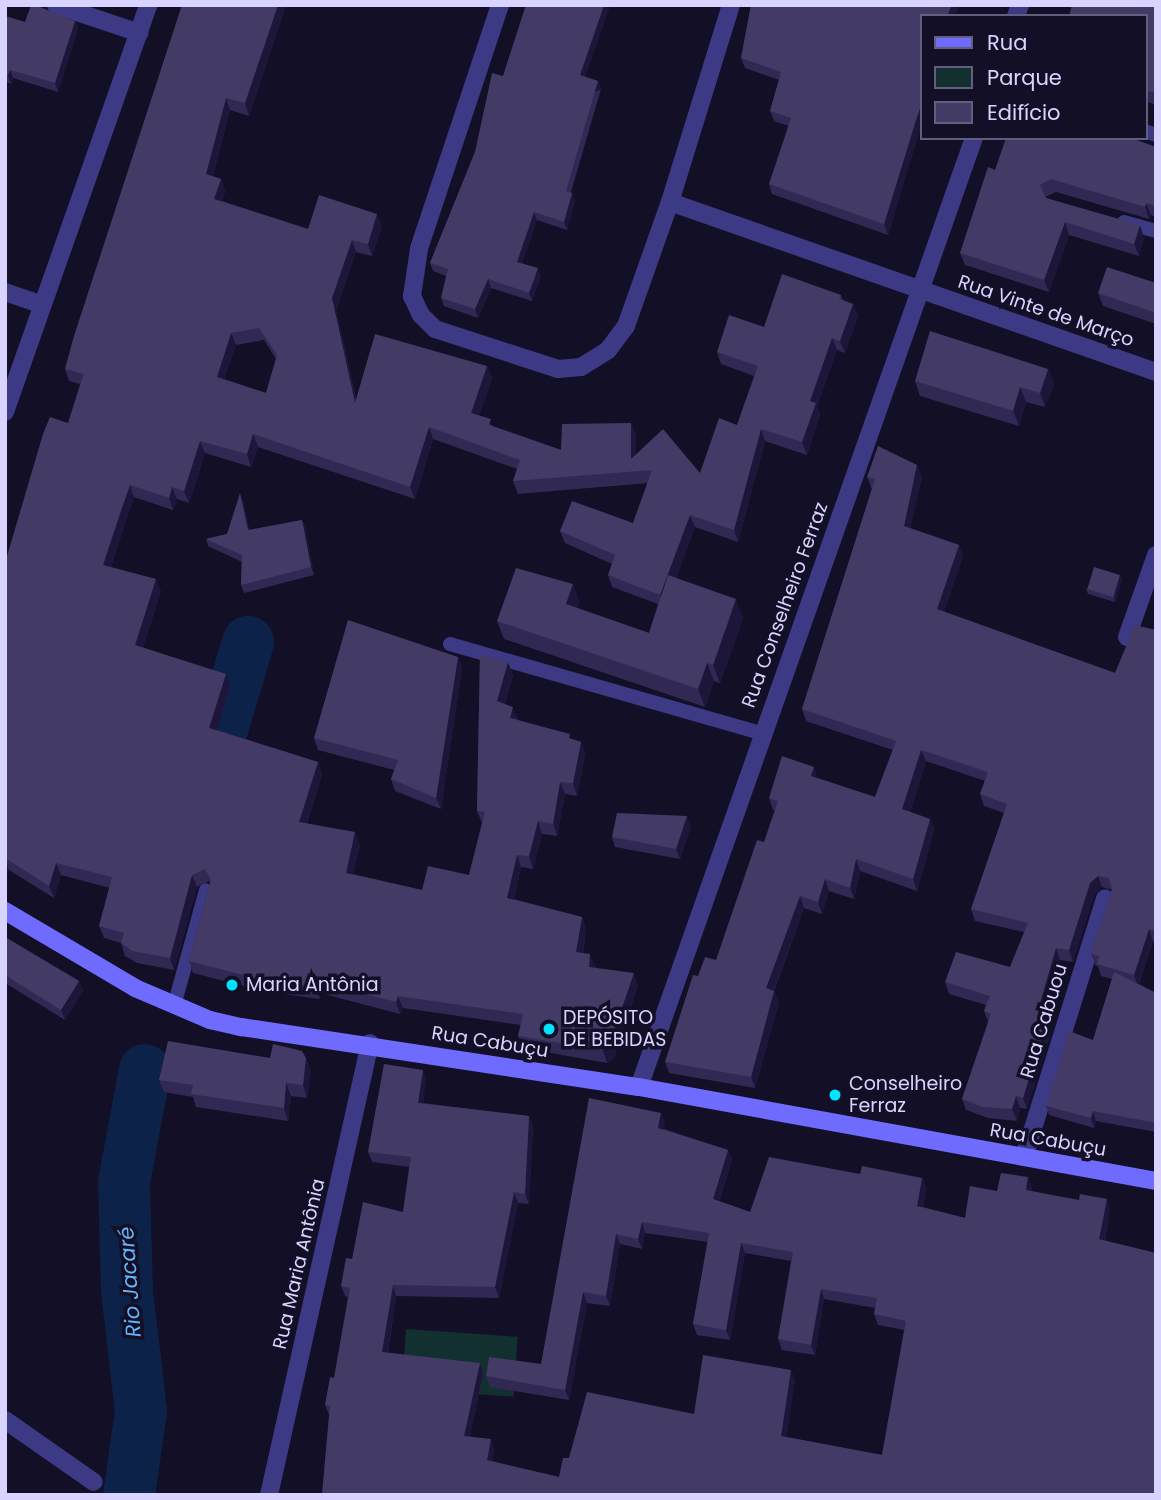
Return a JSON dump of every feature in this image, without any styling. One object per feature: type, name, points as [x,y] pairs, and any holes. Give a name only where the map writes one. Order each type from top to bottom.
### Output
[{"type":"street","points":[[56,5],[139,33]]},
{"type":"street","points":[[5,412],[40,304],[148,5]]},
{"type":"street","points":[[500,5],[419,249],[412,296],[421,315],[435,329],[558,369],[581,367],[608,350],[626,326],[670,202],[731,5]]},
{"type":"street","name":"Rua Conselheiro Ferraz","points":[[639,1087],[761,733],[973,140]]},
{"type":"street","name":"Rua Vinte de Março","points":[[670,202],[1156,372]]},
{"type":"street","points":[[5,292],[40,304]]},
{"type":"street","points":[[1128,637],[1156,555]]},
{"type":"street","name":"Rua Cabuou","points":[[1024,1157],[1105,898]]},
{"type":"street","name":"Rua Cabuçu","points":[[5,911],[174,1006],[241,1027],[370,1043],[639,1087],[1156,1181]]},
{"type":"street","name":"Rua Maria Antônia","points":[[269,1495],[370,1043]]},
{"type":"street","points":[[5,1420],[94,1482]]},
{"type":"lane","points":[[1105,216],[1156,232]]},
{"type":"lane","points":[[450,644],[761,733]]},
{"type":"lane","points":[[174,1006],[206,890]]},
{"type":"green space","points":[[406,1329],[518,1337],[514,1397],[402,1389]]},
{"type":"building","points":[[31,5],[75,21],[55,83],[10,70],[8,75],[5,74],[5,16],[25,22]]},
{"type":"building","points":[[182,5],[278,5],[245,103],[226,98],[206,174],[221,179],[214,199],[308,229],[319,195],[377,214],[368,244],[352,240],[332,298],[355,403],[375,334],[487,366],[471,413],[491,419],[489,425],[561,450],[562,424],[631,423],[631,459],[663,429],[700,473],[719,418],[737,425],[758,366],[717,352],[729,315],[764,327],[782,274],[841,295],[839,299],[853,304],[840,341],[832,338],[810,401],[816,403],[802,442],[761,429],[734,530],[690,515],[660,595],[608,575],[615,555],[560,531],[572,501],[633,523],[652,470],[513,481],[520,460],[429,427],[410,487],[253,434],[247,454],[200,441],[184,491],[172,487],[169,498],[130,485],[121,510],[103,565],[156,579],[135,645],[226,674],[209,728],[318,762],[299,822],[355,832],[346,873],[422,890],[428,866],[469,875],[485,812],[477,811],[480,655],[508,662],[497,701],[513,707],[510,718],[570,734],[569,738],[581,742],[573,783],[560,782],[553,824],[538,821],[529,856],[517,855],[507,898],[582,917],[576,952],[590,954],[589,967],[634,973],[609,1046],[603,1050],[518,1036],[523,1014],[398,996],[396,1002],[316,981],[315,987],[263,980],[189,961],[211,880],[205,869],[192,875],[170,958],[132,951],[121,943],[124,933],[99,926],[112,877],[56,863],[49,886],[5,858],[5,563],[50,417],[68,423],[84,374],[65,369]],"holes":[[[259,328],[277,355],[266,393],[217,377],[231,333]]]},
{"type":"building","points":[[526,5],[604,5],[580,75],[598,81],[566,191],[572,193],[564,222],[534,212],[517,262],[538,268],[529,293],[488,279],[475,309],[441,298],[448,269],[430,263],[475,152],[492,73],[503,76]]},
{"type":"building","points":[[751,5],[952,5],[948,14],[920,14],[920,109],[884,224],[769,184],[791,118],[770,111],[781,72],[741,58]]},
{"type":"building","points":[[1072,5],[1156,5],[1156,93],[1147,91],[1147,14],[1070,14]]},
{"type":"building","points":[[1005,140],[1137,140],[1156,147],[1156,206],[1146,203],[1145,207],[1051,179],[1040,185],[1046,198],[1140,225],[1134,244],[1065,222],[1044,280],[960,253],[988,167],[995,170]]},
{"type":"building","points":[[1107,267],[1156,283],[1156,313],[1098,293]]},
{"type":"building","points":[[930,331],[1048,369],[1040,393],[1020,387],[1013,411],[915,381]]},
{"type":"building","points":[[878,446],[917,465],[904,526],[959,545],[937,609],[1115,673],[1135,625],[1156,630],[1156,931],[1149,929],[1134,975],[1097,964],[1099,956],[1091,954],[1112,889],[1109,878],[1098,876],[1090,883],[1069,950],[1056,948],[1038,1010],[1040,1017],[1047,1020],[1023,1098],[1016,1096],[1012,1109],[983,1107],[962,1099],[991,1014],[984,1011],[990,996],[945,982],[956,952],[1010,967],[1028,923],[971,909],[1007,804],[980,794],[988,772],[921,750],[902,809],[930,819],[913,879],[856,859],[850,888],[825,879],[818,902],[800,896],[766,988],[774,991],[751,1077],[665,1062],[693,975],[698,976],[705,957],[716,960],[757,840],[764,842],[778,801],[769,798],[782,756],[814,767],[811,776],[875,797],[896,741],[802,709],[875,479],[867,477]]},
{"type":"building","points":[[240,493],[248,530],[302,520],[311,567],[241,585],[242,555],[206,539],[227,534]]},
{"type":"building","points":[[1094,567],[1120,575],[1113,597],[1087,589]]},
{"type":"building","points":[[516,568],[573,584],[566,604],[649,633],[668,575],[736,599],[713,665],[707,663],[698,689],[497,621]]},
{"type":"building","points":[[348,620],[458,657],[436,798],[391,779],[398,760],[314,738]]},
{"type":"building","points":[[617,813],[687,816],[676,849],[612,837]]},
{"type":"building","points":[[5,937],[79,981],[61,1010],[5,975]]},
{"type":"building","points":[[1114,972],[1156,993],[1156,1123],[1093,1111],[1091,1118],[1046,1106],[1069,1031],[1093,1040]]},
{"type":"building","points":[[168,1041],[270,1058],[273,1044],[302,1051],[306,1058],[303,1085],[286,1083],[284,1108],[191,1094],[193,1085],[159,1080]]},
{"type":"building","points":[[384,1064],[423,1070],[418,1103],[529,1116],[525,1194],[514,1192],[495,1287],[393,1285],[382,1352],[480,1363],[464,1436],[491,1439],[487,1460],[559,1477],[563,1458],[569,1458],[587,1392],[694,1414],[703,1355],[791,1370],[781,1436],[882,1455],[906,1321],[874,1314],[877,1298],[821,1289],[811,1345],[778,1339],[793,1252],[741,1243],[726,1330],[693,1324],[709,1233],[642,1222],[638,1239],[616,1234],[606,1296],[583,1292],[565,1390],[486,1376],[489,1357],[541,1364],[589,1098],[661,1113],[658,1128],[728,1150],[713,1199],[750,1212],[769,1157],[860,1174],[862,1166],[922,1178],[917,1206],[965,1218],[970,1186],[997,1191],[1001,1173],[1028,1177],[1026,1190],[1079,1200],[1080,1194],[1107,1199],[1099,1239],[1156,1253],[1156,1495],[322,1495],[330,1406],[325,1405],[330,1377],[334,1378],[350,1288],[341,1286],[346,1258],[352,1259],[363,1202],[403,1212],[411,1157],[368,1152]]},
{"type":"waterway","name":"Rio Jacaré","points":[[201,800],[248,642]]},
{"type":"waterway","name":"Rio Jacaré","points":[[129,1495],[141,1411],[127,1291],[124,1182],[145,1070]]},
{"type":"place","name":"Maria Antônia","points":[[232,985]]},
{"type":"place","name":"DEPÓSITO DE BEBIDAS","points":[[549,1029]]},
{"type":"place","name":"Conselheiro Ferraz","points":[[835,1095]]}]
